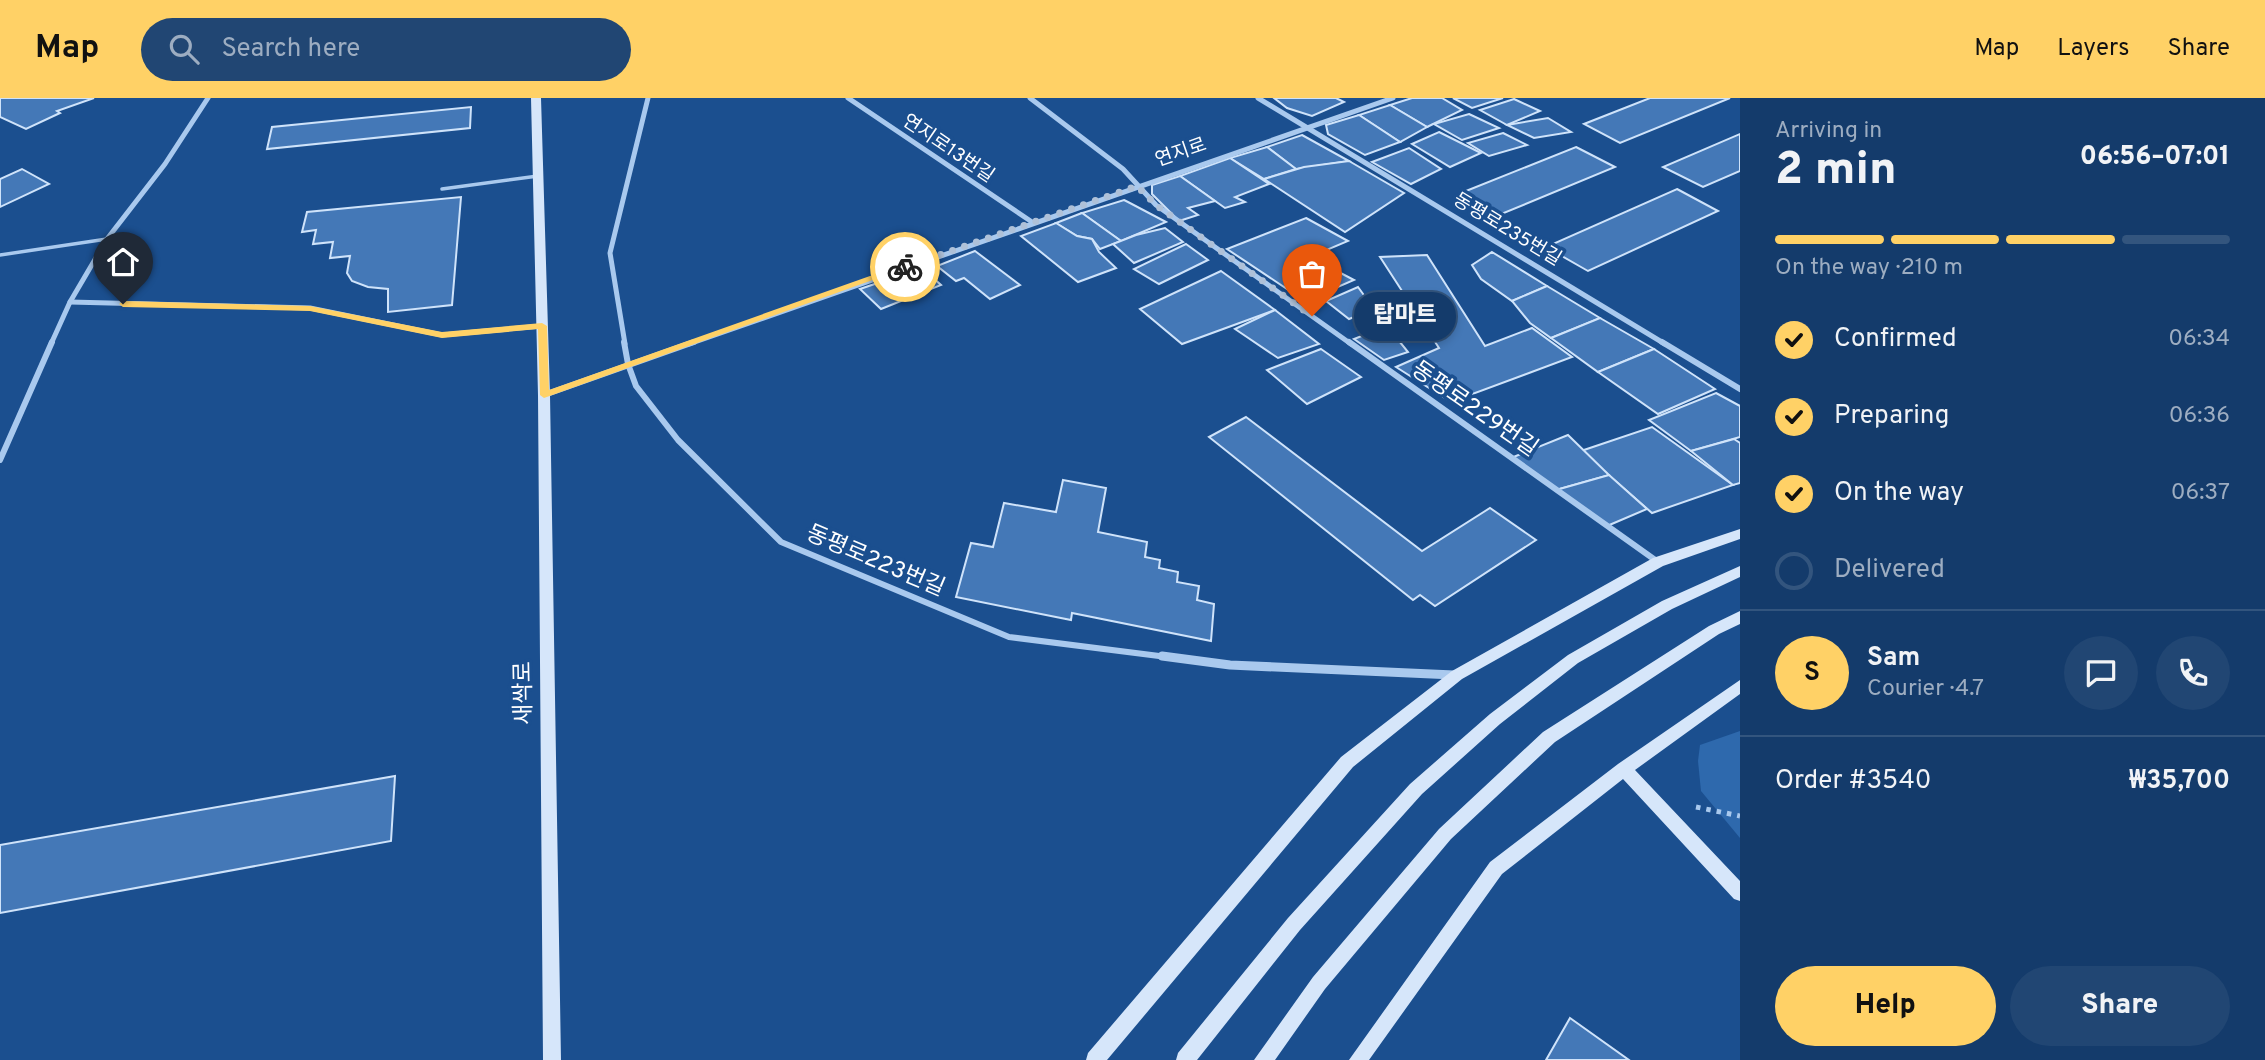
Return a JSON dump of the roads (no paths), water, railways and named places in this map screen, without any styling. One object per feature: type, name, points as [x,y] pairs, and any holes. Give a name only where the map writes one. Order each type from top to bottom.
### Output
[{"type":"main road","name":"새싹로","points":[[536,98],[544,395],[552,1060]]},
{"type":"main road","points":[[1095,1060],[1347,762],[1457,675],[1658,562],[1740,534]]},
{"type":"main road","points":[[1185,1060],[1294,925],[1416,789],[1494,719],[1573,659],[1667,606],[1740,571]]},
{"type":"main road","points":[[1263,1060],[1319,983],[1445,834],[1539,746],[1632,682],[1714,630],[1740,617]]},
{"type":"main road","points":[[1358,1060],[1496,868],[1624,769],[1740,686]]},
{"type":"main road","points":[[1624,769],[1740,893]]},
{"type":"street","points":[[0,460],[70,302],[107,239],[165,164],[208,98]]},
{"type":"street","name":"동평로223번길","points":[[648,98],[610,253],[628,364],[636,386],[678,440],[781,542],[1009,637],[1230,665],[1457,675]]},
{"type":"street","name":"연지로13번길","points":[[848,98],[1032,222]]},
{"type":"street","name":"동평로229번길","points":[[1030,98],[1123,169],[1156,205],[1658,562]]},
{"type":"street","name":"동평로235번길","points":[[1258,98],[1740,389]]},
{"type":"street","name":"연지로","points":[[544,395],[1032,222],[1393,98]]},
{"type":"street","points":[[70,302],[310,309],[442,335],[542,326]]},
{"type":"lane","points":[[442,189],[538,176]]},
{"type":"lane","points":[[0,255],[107,239]]},
{"type":"place","name":"탑마트","points":[[1312,316]]}]
